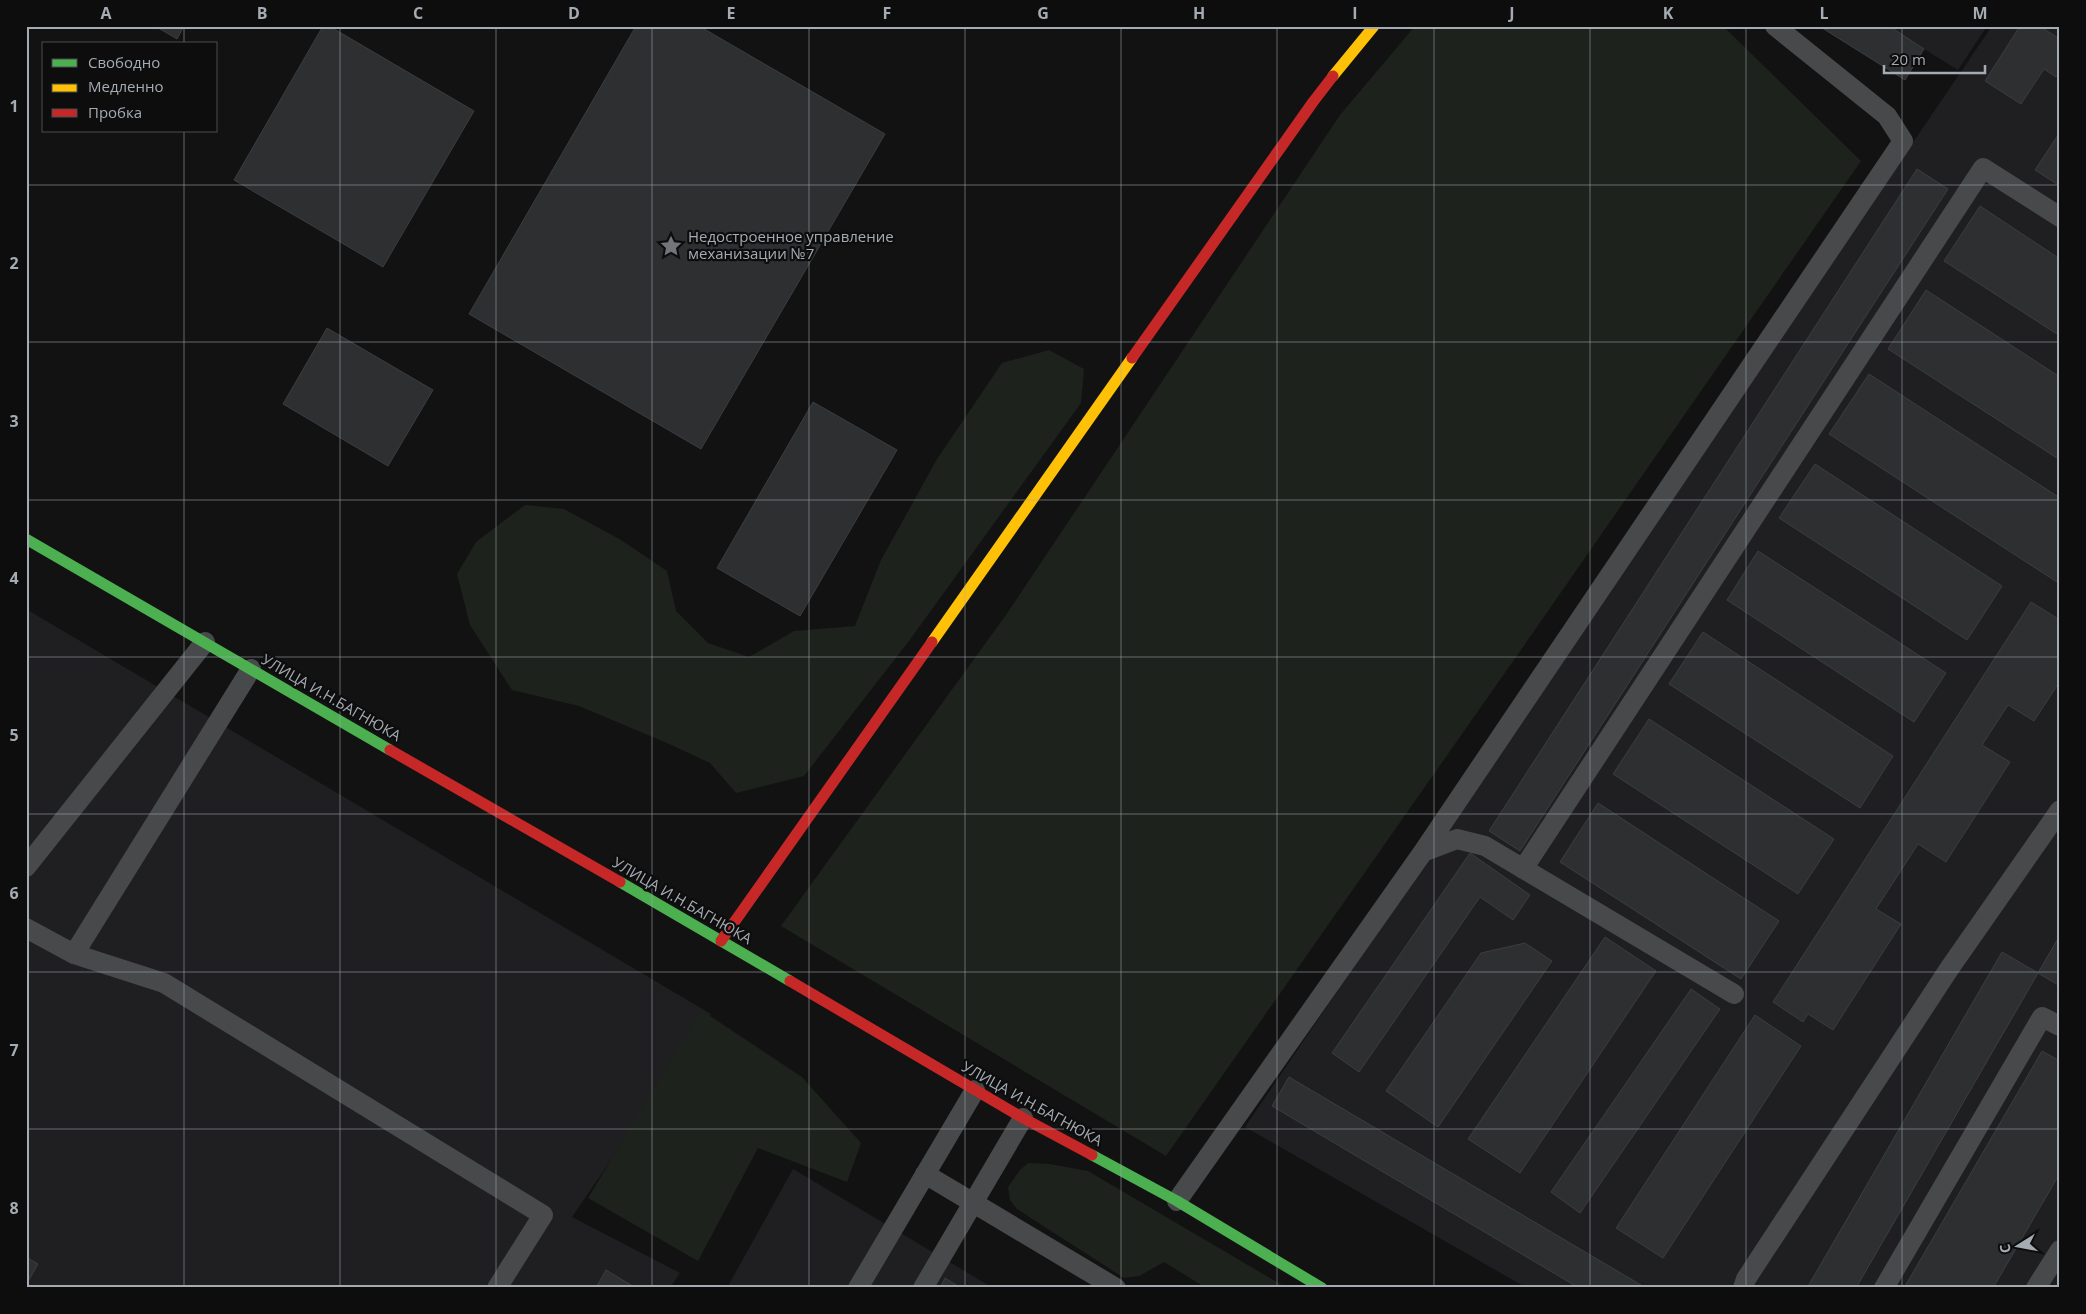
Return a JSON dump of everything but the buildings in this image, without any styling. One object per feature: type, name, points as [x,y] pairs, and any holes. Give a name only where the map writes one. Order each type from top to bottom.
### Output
[{"type":"street","points":[[722,941],[1313,102],[1374,26]]},
{"type":"street","name":"УЛИЦА И.Н.БАГНЮКА","points":[[26,539],[722,941],[1023,1118],[1178,1202],[1322,1288]]},
{"type":"lane","points":[[1178,1202],[1423,852],[1903,141],[1887,116],[1776,26]]},
{"type":"lane","points":[[1523,869],[1984,168],[2060,217]]},
{"type":"lane","points":[[26,867],[205,642]]},
{"type":"lane","points":[[74,954],[251,669]]},
{"type":"lane","points":[[1743,1288],[1746,1279],[1949,969],[2060,810]]},
{"type":"lane","points":[[1423,852],[1457,839],[1485,846],[1734,994]]},
{"type":"lane","points":[[26,928],[74,954],[164,983],[543,1215],[498,1288]]},
{"type":"lane","points":[[1884,1288],[2042,1017],[2060,1026]]},
{"type":"lane","points":[[858,1288],[975,1090]]},
{"type":"lane","points":[[923,1288],[1023,1118]]},
{"type":"lane","points":[[925,1174],[1116,1288]]},
{"type":"lane","points":[[2036,1288],[2060,1250]]},
{"type":"shaded area","points":[[1415,26],[1723,26],[1861,161],[1166,1156],[781,926],[1008,612],[1340,115]]},
{"type":"shaded area","points":[[1819,26],[1987,26],[1958,70],[1924,49],[1905,80]]},
{"type":"shaded area","points":[[1992,26],[2060,26],[2060,1288],[1527,1288],[1245,1127]]},
{"type":"shaded area","points":[[1049,350],[1084,369],[1081,403],[909,641],[804,776],[736,793],[710,763],[667,743],[579,706],[512,690],[470,625],[457,574],[476,542],[525,505],[564,509],[621,540],[667,571],[676,611],[708,643],[749,657],[794,631],[855,626],[881,560],[937,459],[1002,363]]},
{"type":"shaded area","points":[[26,609],[711,1014],[572,1217],[680,1273],[670,1288],[26,1288]]},
{"type":"shaded area","points":[[701,1010],[802,1077],[861,1143],[847,1182],[758,1148],[698,1261],[588,1198]]},
{"type":"shaded area","points":[[1028,1163],[1050,1164],[1088,1171],[1287,1288],[1206,1288],[1164,1262],[1139,1276],[1124,1278],[1017,1209],[1010,1200],[1008,1187],[1020,1170]]},
{"type":"shaded area","points":[[793,1169],[993,1288],[727,1288]]},
{"type":"traffic: fast","points":[[26,539],[390,750]]},
{"type":"traffic: fast","points":[[620,882],[790,981]]},
{"type":"traffic: fast","points":[[1092,1155],[1177,1201],[1322,1288]]},
{"type":"traffic: slow","points":[[1333,76],[1374,26]]},
{"type":"traffic: slow","points":[[932,642],[1132,358]]},
{"type":"traffic: jam","points":[[1132,358],[1333,76]]},
{"type":"traffic: jam","points":[[721,941],[932,642]]},
{"type":"traffic: jam","points":[[390,750],[620,882]]},
{"type":"traffic: jam","points":[[790,981],[1023,1118],[1092,1155]]},
{"type":"place","name":"Недостроенное управление механизации №7","points":[[671,246]]}]
